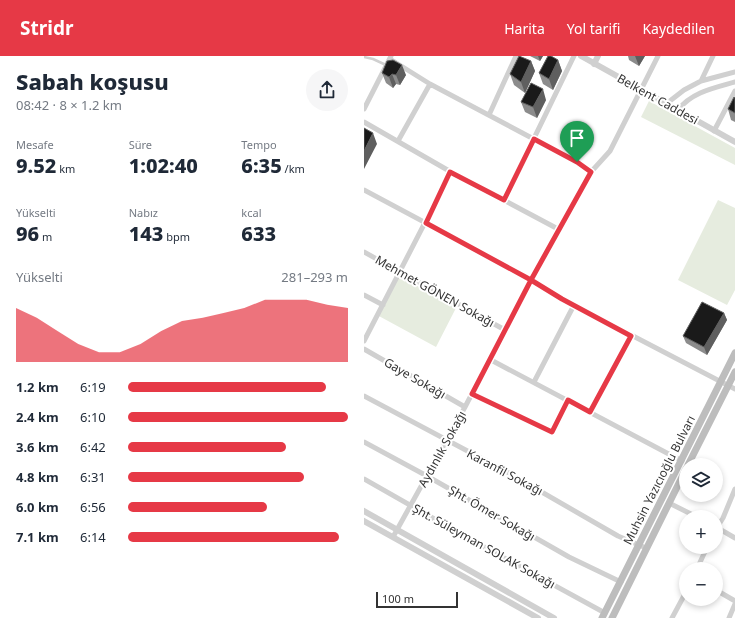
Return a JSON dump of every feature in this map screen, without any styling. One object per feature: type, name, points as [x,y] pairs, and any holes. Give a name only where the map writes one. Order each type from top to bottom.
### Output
[{"type":"main road","name":"Muhsin Yazıcıoğlu Bulvarı","points":[[687,458],[720,381],[735,353]]},
{"type":"main road","name":"Muhsin Yazıcıoğlu Bulvarı","points":[[688,458],[732,387],[735,372]]},
{"type":"main road","name":"Muhsin Yazıcıoğlu Bulvarı","points":[[612,618],[642,547],[679,475]]},
{"type":"main road","name":"Muhsin Yazıcıoğlu Bulvarı","points":[[604,616],[620,582],[669,503],[679,483]]},
{"type":"street","points":[[489,115],[516,56]]},
{"type":"street","points":[[504,200],[574,56]]},
{"type":"street","points":[[594,64],[598,56]]},
{"type":"street","name":"Aydınlık Sokağı","points":[[393,537],[466,407],[558,229],[591,172],[610,151],[658,56]]},
{"type":"street","points":[[701,81],[713,56]]},
{"type":"street","name":"Belkent Caddesi","points":[[584,57],[735,142]]},
{"type":"street","points":[[364,109],[390,58],[430,84],[577,162],[591,172]]},
{"type":"street","points":[[666,104],[684,90],[701,81],[735,72]]},
{"type":"street","points":[[678,110],[684,102],[704,90],[735,82]]},
{"type":"street","points":[[398,141],[430,84]]},
{"type":"street","points":[[714,130],[735,91]]},
{"type":"street","points":[[364,122],[450,172],[558,229]]},
{"type":"street","points":[[364,341],[426,223],[450,172]]},
{"type":"street","points":[[364,190],[631,336],[732,387]]},
{"type":"street","name":"Mehmet GÖNEN Sokağı","points":[[364,252],[505,330]]},
{"type":"street","points":[[364,295],[383,304]]},
{"type":"street","points":[[534,382],[574,305]]},
{"type":"street","points":[[590,412],[631,336]]},
{"type":"street","name":"Gaye Sokağı","points":[[364,349],[466,407]]},
{"type":"street","points":[[491,360],[679,460]]},
{"type":"street","points":[[472,394],[552,432],[568,400]]},
{"type":"street","name":"Karanfil Sokağı","points":[[364,396],[642,547]]},
{"type":"street","name":"Şht. Ömer Sokağı","points":[[364,442],[569,557],[620,582]]},
{"type":"street","name":"Şht. Süleyman SOLAK Sokağı","points":[[364,479],[604,616]]},
{"type":"street","points":[[723,518],[735,489]]},
{"type":"street","points":[[669,503],[683,510]]},
{"type":"street","points":[[364,511],[554,618]]},
{"type":"street","points":[[364,521],[538,618]]},
{"type":"street","points":[[723,532],[735,538]]},
{"type":"street","points":[[723,594],[735,602],[729,618]]},
{"type":"street","points":[[672,618],[679,605]]},
{"type":"lane","points":[[364,57],[386,65]]},
{"type":"shaded area","points":[[649,101],[735,148],[735,165],[641,117]]},
{"type":"shaded area","points":[[718,200],[735,208],[735,290],[727,305],[678,280]]},
{"type":"shaded area","points":[[398,275],[456,308],[436,347],[377,315]]},
{"type":"building","points":[[519,56],[531,61],[521,82],[510,74]]},
{"type":"building","points":[[548,56],[558,60],[549,79],[539,73]]},
{"type":"building","points":[[393,60],[402,65],[396,75],[392,74],[389,77],[382,73],[387,61]]},
{"type":"building","points":[[531,83],[543,89],[533,107],[521,102]]},
{"type":"building","points":[[734,97],[735,98],[735,113],[728,109]]},
{"type":"building","points":[[364,128],[373,133],[364,151]]},
{"type":"building","points":[[702,302],[724,313],[704,347],[683,336]]},
{"type":"route","points":[[577,162],[534,139],[504,200],[450,172],[426,223],[531,280],[491,360],[472,394],[552,432],[568,400],[590,412],[631,336],[562,299],[531,280],[591,172],[577,162]]}]
